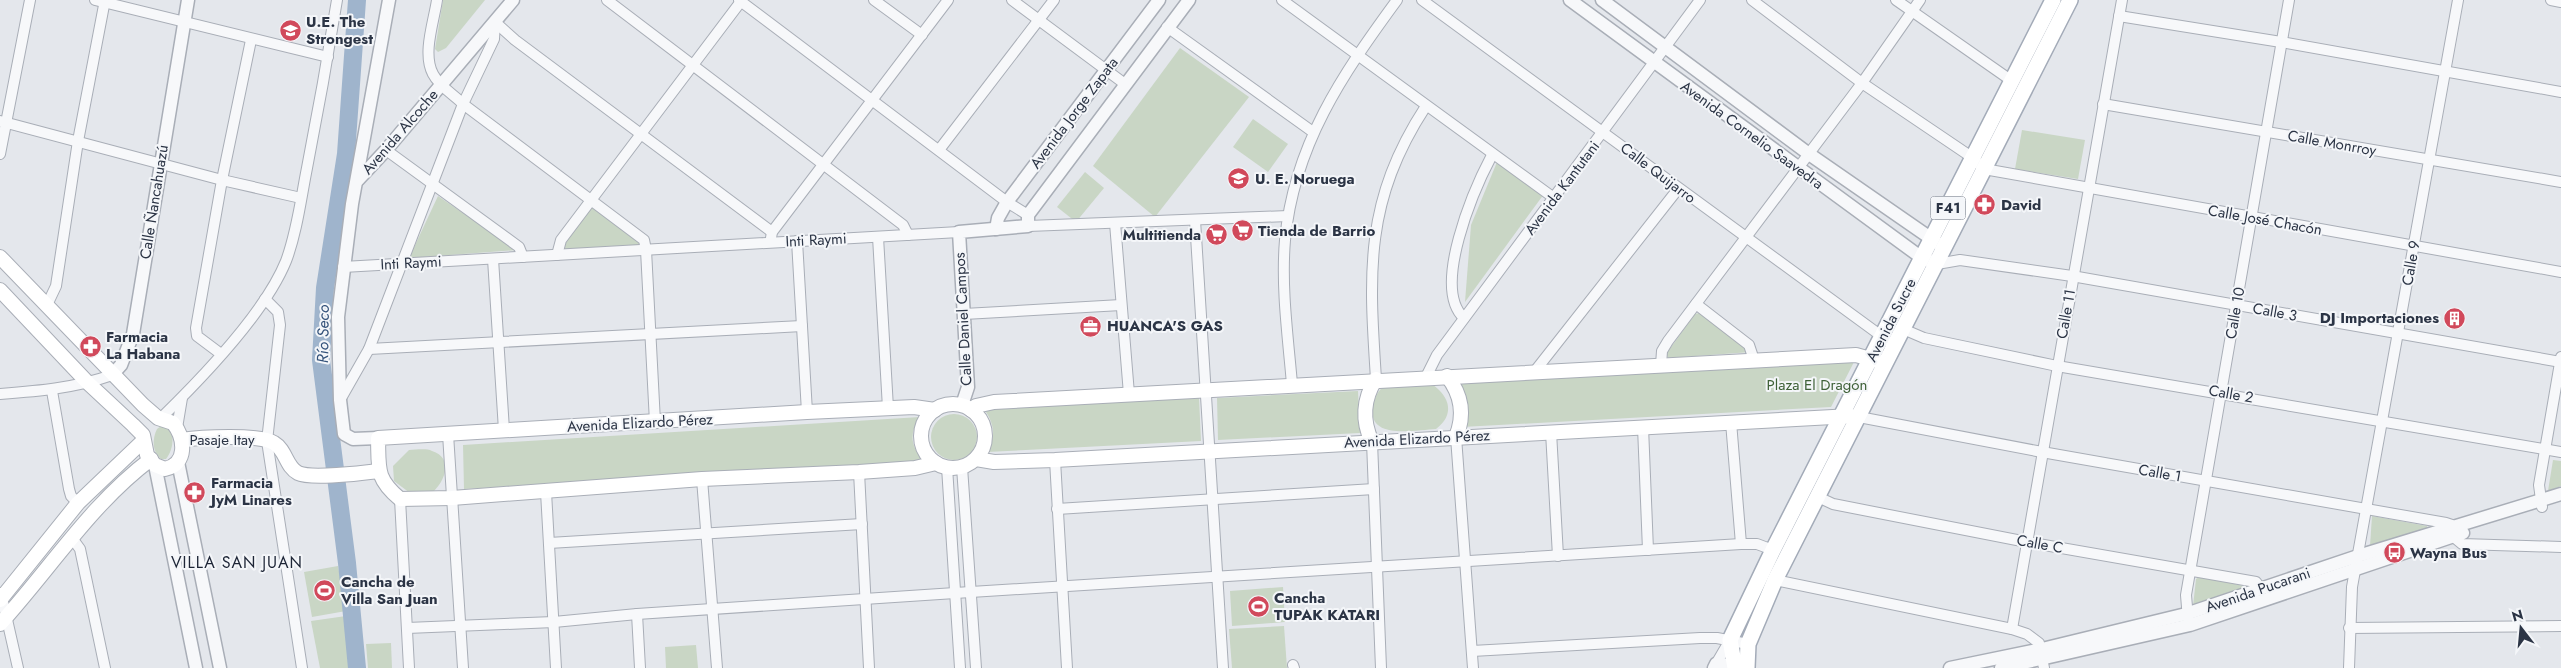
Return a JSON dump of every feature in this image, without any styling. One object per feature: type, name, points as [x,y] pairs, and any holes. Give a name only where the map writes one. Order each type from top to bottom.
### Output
[{"type":"main road","name":"Avenida Sucre","points":[[1775,580],[2070,0]]},
{"type":"main road","name":"Avenida Sucre","points":[[1730,640],[1773,550],[2012,81],[2049,2]]},
{"type":"main road","points":[[0,257],[112,375],[159,418],[173,423],[180,434],[183,452],[178,462],[165,468],[153,462],[147,455],[143,438],[146,426],[159,418]]},
{"type":"main road","points":[[0,290],[143,438]]},
{"type":"main road","points":[[941,465],[924,449],[921,437],[923,424],[935,410],[945,405],[967,407],[994,402],[1206,389],[1856,354],[1886,364]]},
{"type":"main road","points":[[1447,376],[1456,388],[1462,409],[1461,424],[1456,437]]},
{"type":"main road","points":[[1372,442],[1365,423],[1365,410],[1367,397],[1376,379]]},
{"type":"main road","name":"Avenida Elizardo Pérez","points":[[378,438],[807,412],[914,407],[935,410]]},
{"type":"main road","points":[[378,438],[379,471],[385,486],[400,499],[452,498],[941,465],[962,467],[976,458],[983,448],[985,436],[983,424],[967,407]]},
{"type":"main road","name":"Avenida Elizardo Pérez","points":[[976,458],[994,462],[1055,460],[1842,416],[1859,417]]},
{"type":"main road","name":"Pasaje Itay","points":[[180,434],[207,438],[268,441],[280,449],[293,469],[307,476],[379,471]]},
{"type":"main road","points":[[1,596],[78,503],[143,438]]},
{"type":"main road","points":[[3,620],[108,496],[129,476],[153,462]]},
{"type":"main road","name":"F41","points":[[1743,667],[1748,644],[1775,580]]},
{"type":"main road","points":[[1730,640],[1743,667]]},
{"type":"street","points":[[0,154],[2,122],[30,0]]},
{"type":"street","name":"Calle Ñancahuazú","points":[[112,375],[121,365],[132,334],[188,0]]},
{"type":"street","points":[[159,418],[182,398],[266,299],[286,260],[301,198],[337,0]]},
{"type":"street","points":[[358,180],[389,0]]},
{"type":"street","points":[[437,0],[429,51],[432,74],[463,104],[644,240],[655,422]]},
{"type":"street","name":"Avenida Alcoche","points":[[378,438],[353,438],[344,434],[340,400],[338,317],[343,267],[358,180],[386,150],[513,0]]},
{"type":"street","points":[[607,0],[822,166],[903,224],[908,235]]},
{"type":"street","points":[[557,255],[558,246],[591,200],[741,0],[1007,202],[1028,221]]},
{"type":"street","points":[[874,0],[922,35]]},
{"type":"street","points":[[770,243],[772,232],[948,0]]},
{"type":"street","points":[[1012,0],[1125,84]]},
{"type":"street","points":[[939,150],[1054,0]]},
{"type":"street","name":"Avenida Jorge Zapata","points":[[996,229],[998,218],[1007,202],[1159,0]]},
{"type":"street","name":"Avenida Jorge Zapata","points":[[1028,221],[1125,84],[1188,0]]},
{"type":"street","points":[[1282,0],[1492,155],[1554,198]]},
{"type":"street","points":[[1292,384],[1286,302],[1285,242],[1294,186],[1313,132],[1357,55],[1397,0]]},
{"type":"street","name":"Calle Quijarro","points":[[1422,0],[1895,346]]},
{"type":"street","name":"Avenida Cornelio Saavedra","points":[[1570,0],[1798,169],[1922,258],[1937,264]]},
{"type":"street","name":"Avenida Cornelio Saavedra","points":[[1602,0],[1809,154],[1945,248]]},
{"type":"street","name":"Avenida Kantutani","points":[[1426,377],[1437,355],[1700,0]]},
{"type":"street","points":[[1752,0],[1862,83],[1973,158],[1984,169]]},
{"type":"street","points":[[1896,0],[2012,81]]},
{"type":"street","points":[[1661,365],[1662,351],[1668,340],[1862,83],[1920,0]]},
{"type":"street","name":"Calle 11","points":[[2012,629],[2072,276],[2122,0]]},
{"type":"street","name":"Calle 10","points":[[2188,620],[2186,595],[2190,570],[2289,0]]},
{"type":"street","name":"Calle 9","points":[[2349,668],[2349,628],[2357,562],[2458,0]]},
{"type":"street","points":[[2551,0],[2561,2]]},
{"type":"street","points":[[47,305],[56,286],[102,1],[251,40],[328,57]]},
{"type":"street","points":[[2119,16],[2282,42],[2561,92]]},
{"type":"street","points":[[340,400],[369,349],[434,184],[463,104],[494,39],[495,22]]},
{"type":"street","points":[[495,22],[515,40],[772,232]]},
{"type":"street","points":[[1167,28],[1313,132]]},
{"type":"street","points":[[221,354],[196,333],[222,180],[251,40]]},
{"type":"street","name":"Calle Monrroy","points":[[2103,104],[2561,182]]},
{"type":"street","points":[[1376,379],[1370,282],[1376,229],[1386,186],[1396,160],[1426,106]]},
{"type":"street","points":[[2,122],[222,180],[301,198]]},
{"type":"street","points":[[386,150],[519,246],[523,257]]},
{"type":"street","points":[[1464,318],[1458,312],[1453,297],[1458,244],[1466,209],[1492,155]]},
{"type":"street","name":"Calle José Chacón","points":[[1984,169],[2413,248],[2561,272]]},
{"type":"street","points":[[1535,371],[1678,189]]},
{"type":"street","name":"Inti Raymi","points":[[343,267],[959,232],[996,229],[1028,221],[1115,223],[1288,216]]},
{"type":"street","points":[[1195,220],[1223,668],[1214,668]]},
{"type":"street","points":[[1115,223],[1129,394]]},
{"type":"street","name":"Calle Daniel Campos","points":[[959,232],[968,387],[967,407]]},
{"type":"street","points":[[878,237],[888,408]]},
{"type":"street","points":[[797,242],[807,412]]},
{"type":"street","points":[[1945,248],[1960,260]]},
{"type":"street","points":[[493,259],[504,430]]},
{"type":"street","name":"Calle 3","points":[[1937,264],[1960,260],[2072,276],[2398,335],[2561,360]]},
{"type":"street","points":[[266,299],[278,312],[280,325],[268,441],[303,668]]},
{"type":"street","points":[[1696,304],[1749,345],[1754,360]]},
{"type":"street","points":[[964,314],[1121,305]]},
{"type":"street","points":[[369,349],[802,326]]},
{"type":"street","name":"Calle 2","points":[[1903,329],[1924,338],[2057,366],[2221,392],[2561,452]]},
{"type":"street","points":[[2541,504],[2539,484],[2544,448],[2561,360]]},
{"type":"street","points":[[0,394],[52,391],[88,383],[112,375]]},
{"type":"street","points":[[52,391],[69,489],[71,496],[78,503]]},
{"type":"street","points":[[180,434],[182,398]]},
{"type":"street","name":"Calle 1","points":[[1859,417],[2042,452],[2446,523],[2454,531],[2462,544],[2477,546],[2561,547]]},
{"type":"street","points":[[1731,422],[1740,544]]},
{"type":"street","points":[[1643,427],[1648,550]]},
{"type":"street","points":[[1551,432],[1558,556]]},
{"type":"street","points":[[448,434],[463,668]]},
{"type":"street","points":[[1456,437],[1473,668]]},
{"type":"street","points":[[1372,442],[1381,668]]},
{"type":"street","points":[[1055,460],[1067,668]]},
{"type":"street","points":[[153,462],[196,668]]},
{"type":"street","points":[[178,462],[220,668]]},
{"type":"street","points":[[941,465],[955,593],[960,668]]},
{"type":"street","points":[[962,467],[976,668]]},
{"type":"street","points":[[859,472],[867,599],[869,668]]},
{"type":"street","points":[[702,480],[717,668]]},
{"type":"street","points":[[1058,508],[1374,489]]},
{"type":"street","points":[[546,492],[556,668]]},
{"type":"street","name":"Avenida Pucarani","points":[[2001,668],[2043,659],[2188,620],[2357,562],[2541,504],[2561,494]]},
{"type":"street","name":"Calle C","points":[[1818,497],[1833,504],[2027,542],[2256,582],[2261,589]]},
{"type":"street","points":[[400,499],[409,668]]},
{"type":"street","name":"Avenida Pucarani","points":[[2541,504],[2561,502]]},
{"type":"street","points":[[549,544],[862,524]]},
{"type":"street","points":[[72,538],[80,549],[105,668]]},
{"type":"street","points":[[407,628],[554,622],[637,614],[955,593],[1740,544],[1757,544],[1773,550]]},
{"type":"street","name":"Avenida Pucarani","points":[[2188,620],[2261,589],[2357,562]]},
{"type":"street","points":[[1775,580],[2012,629],[2035,639],[2043,659]]},
{"type":"street","points":[[1,596],[3,620],[18,668]]},
{"type":"street","points":[[637,614],[640,668]]},
{"type":"street","points":[[2349,628],[2561,626]]},
{"type":"street","points":[[1472,651],[1700,638],[1730,640],[1748,644]]},
{"type":"street","points":[[1730,640],[1715,666],[1743,667]]},
{"type":"street","name":"Avenida Pucarani","points":[[1950,668],[2043,659]]},
{"type":"green space","points":[[443,0],[485,0],[446,48],[438,52],[435,49]]},
{"type":"green space","points":[[1180,48],[1249,97],[1155,217],[1093,166]]},
{"type":"green space","points":[[1253,119],[1288,144],[1268,172],[1233,147]]},
{"type":"green space","points":[[2022,130],[2085,140],[2078,179],[2015,169]]},
{"type":"green space","points":[[1497,162],[1544,194],[1465,302],[1471,225]]},
{"type":"green space","points":[[1085,172],[1104,188],[1076,222],[1057,207]]},
{"type":"green space","points":[[438,196],[517,250],[409,258]]},
{"type":"green space","points":[[592,207],[644,245],[559,250]]},
{"type":"green space","points":[[1699,313],[1751,352],[1668,358],[1666,354],[1695,314]]},
{"type":"green space","name":"Plaza El Dragón","points":[[1850,360],[1854,362],[1831,407],[1462,427],[1465,405],[1464,395],[1459,383]]},
{"type":"green space","points":[[1433,385],[1443,395],[1448,406],[1446,418],[1436,429],[1394,431],[1384,429],[1377,424],[1373,416],[1373,405],[1377,394],[1383,387]]},
{"type":"green space","points":[[1358,391],[1360,433],[1218,440],[1217,398]]},
{"type":"green space","points":[[1199,397],[1201,441],[987,452],[992,441],[993,430],[984,409]]},
{"type":"green space","points":[[949,414],[959,414],[973,424],[977,437],[973,450],[967,456],[959,460],[949,460],[935,450],[931,442],[931,432],[941,418]]},
{"type":"green space","points":[[920,417],[914,429],[913,439],[916,450],[924,461],[464,489],[463,445]]},
{"type":"green space","points":[[161,426],[170,431],[172,435],[171,450],[166,459],[161,459],[158,456],[154,445],[155,433]]},
{"type":"green space","points":[[409,450],[430,450],[439,454],[443,459],[445,464],[444,476],[433,492],[410,493],[394,481],[393,466]]},
{"type":"green space","points":[[2553,460],[2561,461],[2561,486],[2548,491]]},
{"type":"green space","points":[[2372,516],[2427,526],[2428,529],[2370,546]]},
{"type":"green space","name":"Cancha de Villa San Juan","points":[[338,566],[346,611],[312,617],[304,572]]},
{"type":"green space","points":[[2199,577],[2248,587],[2193,606],[2196,579]]},
{"type":"green space","name":"Cancha TUPAK KATARI","points":[[1283,587],[1285,622],[1232,626],[1230,591]]},
{"type":"green space","points":[[346,616],[352,668],[320,668],[311,621]]},
{"type":"green space","points":[[1284,626],[1287,668],[1232,668],[1229,629]]},
{"type":"green space","points":[[391,643],[392,668],[368,668],[366,644]]},
{"type":"green space","points":[[696,645],[698,668],[666,668],[665,647]]},
{"type":"waterway","name":"Río Seco","points":[[357,0],[346,154],[325,288],[321,360],[347,563],[357,668]]},
{"type":"place","name":"U.E. The Strongest","points":[[290,31]]},
{"type":"place","name":"U. E. Noruega","points":[[1239,179]]},
{"type":"place","name":"David","points":[[1985,205]]},
{"type":"place","name":"Tienda de Barrio","points":[[1242,231]]},
{"type":"place","name":"Multitienda","points":[[1217,235]]},
{"type":"place","name":"DJ Importaciones","points":[[2455,318]]},
{"type":"place","name":"HUANCA'S GAS","points":[[1091,326]]},
{"type":"place","name":"Farmacia La Habana","points":[[90,346]]},
{"type":"place","name":"Farmacia JyM Linares","points":[[195,492]]},
{"type":"place","name":"Wayna Bus","points":[[2394,553]]},
{"type":"place","name":"Cancha de Villa San Juan","points":[[325,591]]},
{"type":"place","name":"Cancha TUPAK KATARI","points":[[1258,607]]},
{"type":"district","name":"VILLA SAN JUAN","points":[[237,562]]}]
